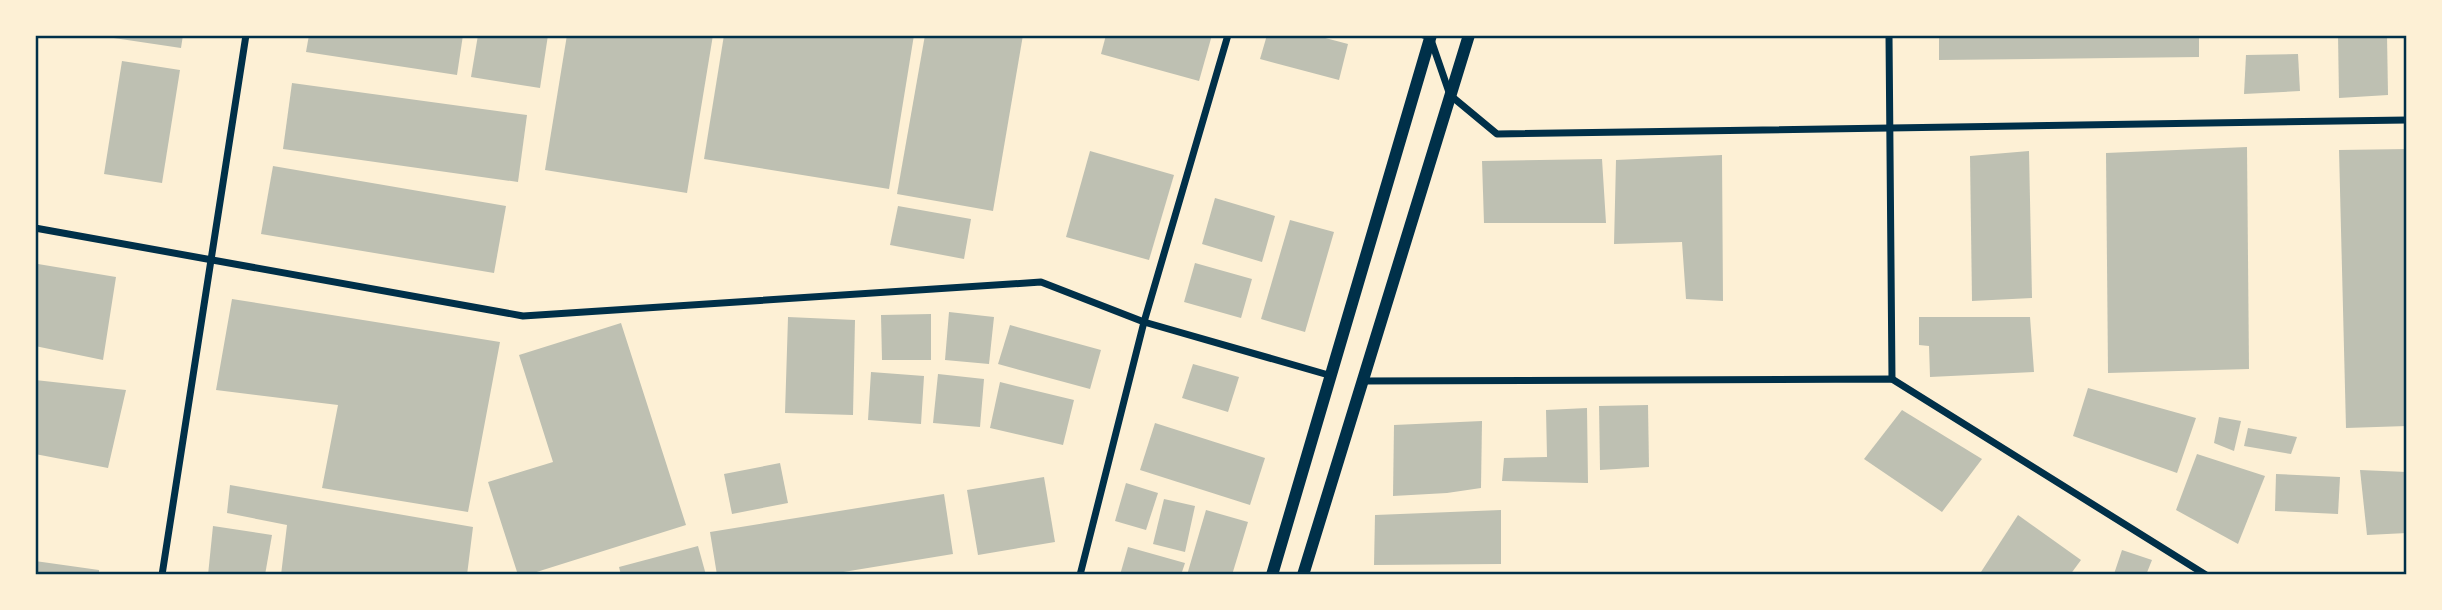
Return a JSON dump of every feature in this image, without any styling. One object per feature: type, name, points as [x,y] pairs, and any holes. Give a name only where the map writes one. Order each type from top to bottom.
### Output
[{"type":"street","points":[[162,575],[246,35]]},
{"type":"street","points":[[1080,575],[1144,322],[1228,35]]},
{"type":"street","points":[[1303,575],[1469,35]]},
{"type":"street","points":[[1889,35],[1892,379]]},
{"type":"street","points":[[1428,36],[1450,96],[1497,134],[2407,120]]},
{"type":"street","points":[[1272,575],[1332,376],[1428,36]]},
{"type":"street","points":[[35,228],[523,316],[1041,282],[1144,322],[1332,376]]},
{"type":"street","points":[[1362,381],[1892,379],[2206,575]]},
{"type":"building","points":[[107,35],[183,35],[181,48]]},
{"type":"building","points":[[309,35],[463,35],[457,75],[306,52]]},
{"type":"building","points":[[478,35],[548,35],[540,88],[471,77]]},
{"type":"building","points":[[567,35],[713,35],[687,193],[545,170]]},
{"type":"building","points":[[724,35],[914,35],[889,189],[704,159]]},
{"type":"building","points":[[925,35],[1023,35],[993,211],[897,194]]},
{"type":"building","points":[[1106,35],[1212,35],[1199,81],[1101,54]]},
{"type":"building","points":[[1267,35],[1314,35],[1348,44],[1339,80],[1260,59]]},
{"type":"building","points":[[1939,35],[2199,35],[2199,57],[1939,60]]},
{"type":"building","points":[[2338,35],[2387,35],[2388,95],[2339,98]]},
{"type":"building","points":[[2298,54],[2300,91],[2244,94],[2246,55]]},
{"type":"building","points":[[122,61],[180,70],[162,183],[104,174]]},
{"type":"building","points":[[292,83],[527,115],[518,182],[283,149]]},
{"type":"building","points":[[2247,147],[2249,369],[2108,373],[2106,153]]},
{"type":"building","points":[[2407,149],[2407,426],[2346,428],[2339,150]]},
{"type":"building","points":[[1090,151],[1174,175],[1149,260],[1066,237]]},
{"type":"building","points":[[2029,151],[2032,298],[1972,301],[1970,156]]},
{"type":"building","points":[[1722,155],[1723,301],[1686,299],[1682,242],[1614,244],[1616,160]]},
{"type":"building","points":[[1602,159],[1606,223],[1484,223],[1482,161]]},
{"type":"building","points":[[273,166],[506,206],[494,273],[261,234]]},
{"type":"building","points":[[1215,198],[1275,216],[1262,262],[1202,244]]},
{"type":"building","points":[[898,206],[971,219],[964,259],[890,245]]},
{"type":"building","points":[[1290,220],[1334,232],[1305,332],[1261,319]]},
{"type":"building","points":[[1195,263],[1252,279],[1241,318],[1184,302]]},
{"type":"building","points":[[38,264],[116,277],[103,360],[35,346],[35,278]]},
{"type":"building","points":[[232,299],[500,342],[468,512],[322,488],[338,405],[216,390]]},
{"type":"building","points":[[949,312],[994,317],[989,364],[945,360]]},
{"type":"building","points":[[931,314],[931,360],[882,360],[881,315]]},
{"type":"building","points":[[788,317],[855,320],[853,415],[785,413]]},
{"type":"building","points":[[1919,317],[2030,317],[2034,372],[1930,377],[1929,346],[1919,345]]},
{"type":"building","points":[[621,323],[686,525],[527,575],[518,575],[488,482],[553,462],[519,355]]},
{"type":"building","points":[[1010,325],[1101,350],[1090,389],[998,364]]},
{"type":"building","points":[[1193,364],[1239,377],[1228,412],[1182,398]]},
{"type":"building","points":[[871,372],[924,376],[921,424],[868,420]]},
{"type":"building","points":[[938,374],[984,379],[980,427],[933,423]]},
{"type":"building","points":[[35,380],[126,390],[108,468],[35,454]]},
{"type":"building","points":[[1000,382],[1074,400],[1063,445],[990,428]]},
{"type":"building","points":[[2088,388],[2196,418],[2177,473],[2073,436]]},
{"type":"building","points":[[1648,405],[1649,467],[1600,470],[1599,406]]},
{"type":"building","points":[[1587,408],[1588,483],[1502,481],[1504,458],[1547,457],[1546,410]]},
{"type":"building","points":[[1902,410],[1982,459],[1942,512],[1864,459]]},
{"type":"building","points":[[2219,417],[2241,421],[2234,451],[2214,443]]},
{"type":"building","points":[[1482,421],[1481,488],[1393,496],[1394,425]]},
{"type":"building","points":[[1155,423],[1265,458],[1250,505],[1140,470]]},
{"type":"building","points":[[2248,428],[2297,437],[2291,454],[2244,446]]},
{"type":"building","points":[[2197,454],[2265,476],[2238,544],[2176,510]]},
{"type":"building","points":[[780,463],[788,503],[732,514],[724,474]]},
{"type":"building","points":[[2360,470],[2407,472],[2407,533],[2367,535]]},
{"type":"building","points":[[2276,474],[2340,477],[2338,514],[2275,511]]},
{"type":"building","points":[[1044,477],[1055,542],[978,555],[967,490]]},
{"type":"building","points":[[1126,483],[1158,493],[1146,530],[1115,521]]},
{"type":"building","points":[[230,485],[473,527],[467,575],[281,575],[287,525],[227,513]]},
{"type":"building","points":[[944,494],[953,554],[825,575],[717,575],[710,532]]},
{"type":"building","points":[[1164,499],[1195,506],[1185,552],[1153,544]]},
{"type":"building","points":[[1206,510],[1248,522],[1232,575],[1187,575]]},
{"type":"building","points":[[1501,510],[1501,564],[1374,565],[1375,515]]},
{"type":"building","points":[[2018,515],[2081,560],[2070,575],[1979,575]]},
{"type":"building","points":[[213,526],[272,535],[265,575],[208,575]]},
{"type":"building","points":[[698,546],[706,575],[621,575],[619,567]]},
{"type":"building","points":[[1128,547],[1185,563],[1181,575],[1120,575]]},
{"type":"building","points":[[2122,550],[2152,560],[2146,575],[2114,574]]},
{"type":"building","points":[[35,561],[99,570],[99,575],[35,575]]}]
